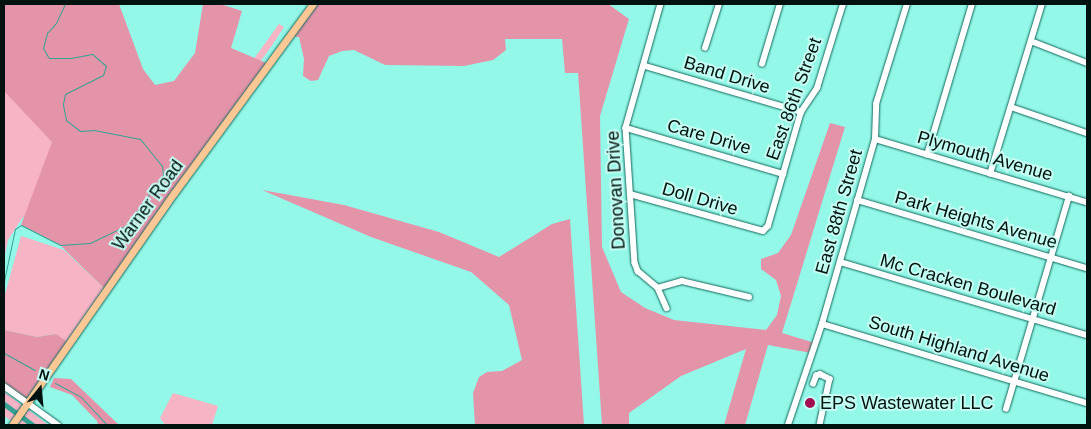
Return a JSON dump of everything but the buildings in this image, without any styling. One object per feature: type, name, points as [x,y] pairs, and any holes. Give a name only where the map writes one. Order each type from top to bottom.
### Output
[{"type":"main road","name":"Warner Road","points":[[14,422],[313,4]]},
{"type":"street","points":[[653,4],[661,5]]},
{"type":"street","points":[[706,48],[719,4]]},
{"type":"street","points":[[762,64],[780,4]]},
{"type":"street","name":"East 86th Street","points":[[763,231],[768,226],[801,112],[817,88],[843,4]]},
{"type":"street","name":"East 88th Street","points":[[788,425],[804,370],[822,324],[875,139],[876,104],[907,4]]},
{"type":"street","points":[[928,155],[972,4]]},
{"type":"street","points":[[990,174],[1042,4]]},
{"type":"street","name":"Donovan Drive","points":[[661,5],[626,128],[635,263],[638,271],[658,288],[667,308]]},
{"type":"street","points":[[1031,41],[1087,62]]},
{"type":"street","name":"Band Drive","points":[[645,66],[801,112]]},
{"type":"street","points":[[1011,108],[1087,133]]},
{"type":"street","name":"Care Drive","points":[[626,128],[783,174]]},
{"type":"street","name":"Plymouth Avenue","points":[[875,139],[1087,202]]},
{"type":"street","name":"Doll Drive","points":[[630,194],[763,231]]},
{"type":"street","points":[[1006,410],[1069,196]]},
{"type":"street","name":"Park Heights Avenue","points":[[857,200],[1087,268]]},
{"type":"street","name":"Mc Cracken Boulevard","points":[[840,262],[1087,335]]},
{"type":"street","points":[[658,288],[682,281],[749,297]]},
{"type":"street","name":"South Highland Avenue","points":[[822,324],[1087,403]]},
{"type":"street","points":[[813,384],[820,374],[830,379],[820,425]]},
{"type":"street","points":[[4,386],[26,405],[58,425]]},
{"type":"shaded area","points":[[4,4],[119,4],[143,69],[155,85],[174,81],[195,53],[203,4],[220,4],[242,11],[231,48],[269,64],[106,290],[60,245],[21,225],[52,142],[4,91]]},
{"type":"shaded area","points":[[313,4],[608,4],[629,19],[600,116],[602,247],[621,292],[645,308],[674,320],[766,330],[777,315],[781,296],[776,280],[761,269],[761,259],[778,253],[791,235],[830,123],[845,127],[782,333],[815,343],[811,353],[768,345],[745,425],[724,425],[746,349],[681,376],[629,413],[629,425],[602,425],[578,73],[565,73],[562,39],[505,39],[506,50],[493,60],[464,66],[385,65],[354,50],[342,51],[329,56],[318,80],[311,81],[303,76],[304,59],[299,37],[289,36]]},
{"type":"shaded area","points":[[279,24],[284,27],[271,47],[191,155],[23,217],[8,240],[4,260],[4,78],[199,135]]},
{"type":"shaded area","points":[[262,190],[344,205],[439,232],[499,257],[552,224],[570,219],[584,425],[475,425],[473,393],[479,377],[487,372],[502,371],[522,360],[509,305],[471,272],[371,237]]},
{"type":"shaded area","points":[[21,236],[64,250],[106,290],[69,343],[55,334],[37,337],[4,330],[4,298]]},
{"type":"shaded area","points":[[4,330],[37,337],[56,334],[69,343],[27,403],[4,386]]},
{"type":"shaded area","points":[[54,378],[71,379],[119,425],[98,425],[97,421],[72,395],[50,387]]},
{"type":"shaded area","points":[[4,392],[48,425],[17,425],[4,416]]},
{"type":"shaded area","points":[[173,393],[218,406],[212,425],[165,425],[160,418]]},
{"type":"waterway","points":[[4,281],[15,229],[21,225],[60,245],[90,243],[127,225],[163,175],[162,166],[140,139],[94,130],[80,131],[66,120],[63,104],[65,94],[103,75],[106,66],[92,54],[72,58],[49,58],[47,55],[43,48],[47,33],[56,23],[65,4]]},
{"type":"waterway","points":[[4,353],[35,370]]},
{"type":"waterway","points":[[55,383],[81,397],[106,424]]},
{"type":"waterway","points":[[4,404],[33,425]]},
{"type":"place","name":"EPS Wastewater LLC","points":[[810,403]]}]
